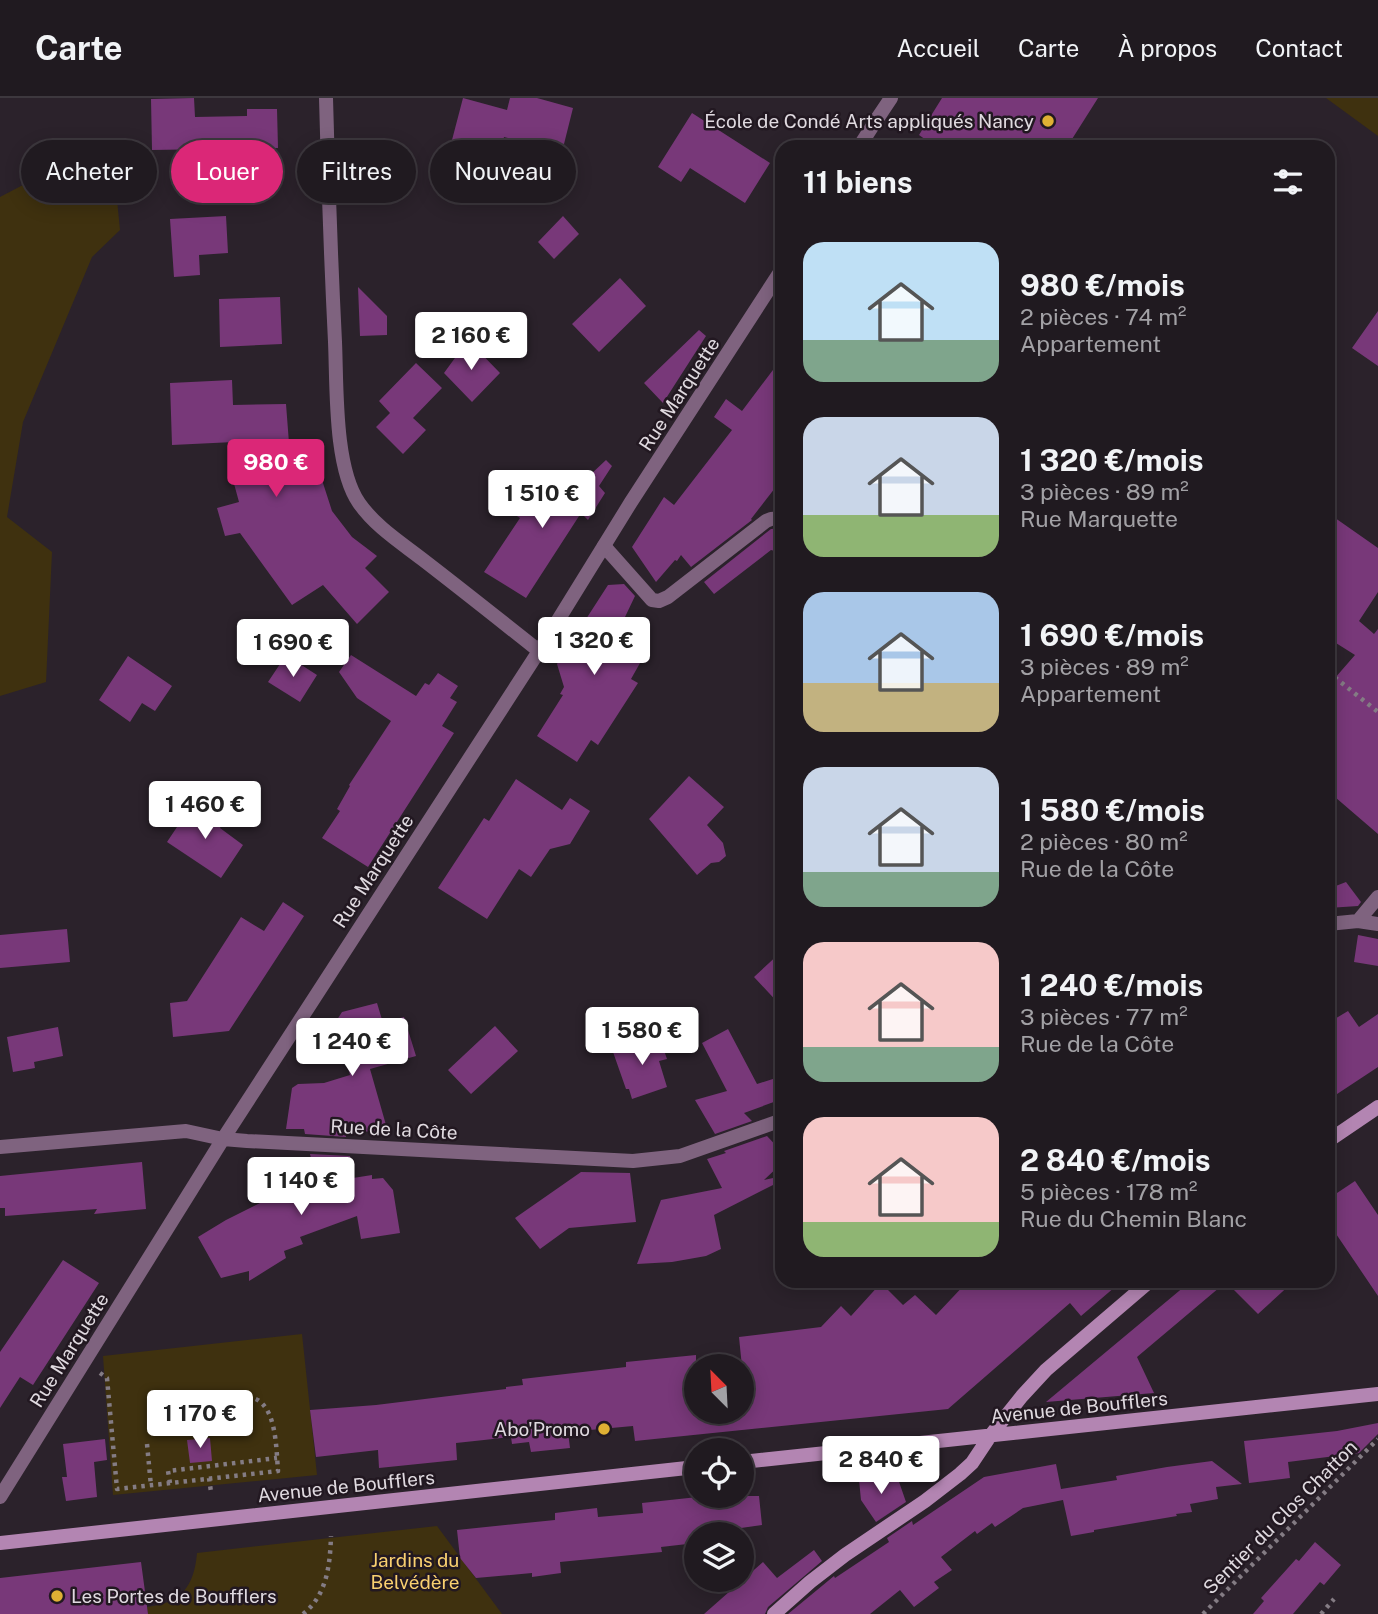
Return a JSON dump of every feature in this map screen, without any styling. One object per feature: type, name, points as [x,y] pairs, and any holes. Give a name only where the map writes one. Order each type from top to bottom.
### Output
[{"type":"street","points":[[326,98],[340,439],[343,462],[351,488],[363,509],[388,533],[539,651]]},
{"type":"street","points":[[864,140],[891,98]]},
{"type":"street","name":"Rue Marquette","points":[[0,1497],[223,1139],[775,280]]},
{"type":"street","points":[[604,546],[652,600],[659,601],[668,597],[766,521],[775,518]]},
{"type":"street","points":[[1358,920],[1378,897]]},
{"type":"street","points":[[1335,923],[1358,920],[1378,925]]},
{"type":"street","points":[[1335,1135],[1378,1107]]},
{"type":"street","name":"Rue de la Côte","points":[[0,1147],[186,1131],[223,1139],[633,1161],[680,1156],[775,1122]]},
{"type":"street","points":[[774,1614],[845,1555],[960,1474],[972,1463],[990,1436],[1046,1370],[1142,1288]]},
{"type":"street","name":"Avenue de Boufflers","points":[[754,1461],[1378,1394]]},
{"type":"street","name":"Avenue de Boufflers","points":[[0,1543],[684,1468]]},
{"type":"path","points":[[1335,680],[1378,712]]},
{"type":"path","points":[[107,1378],[117,1489],[278,1471],[272,1420],[258,1399],[243,1397]]},
{"type":"path","name":"Sentier du Clos Chatton","points":[[1203,1614],[1378,1439]]},
{"type":"path","points":[[147,1444],[151,1486]]},
{"type":"path","points":[[170,1483],[168,1471],[277,1458]]},
{"type":"path","points":[[209,1478],[211,1492]]},
{"type":"path","points":[[303,1614],[320,1592],[330,1568],[331,1536]]},
{"type":"path","points":[[1321,1614],[1334,1599]]},
{"type":"green space","points":[[1326,98],[1378,98],[1378,136]]},
{"type":"green space","points":[[21,186],[21,203],[117,203],[120,230],[92,257],[23,422],[7,517],[52,552],[46,682],[0,696],[0,197]]},
{"type":"green space","points":[[302,1334],[317,1475],[113,1495],[103,1356]]},
{"type":"green space","name":"Jardins du Belvédère","points":[[437,1526],[502,1614],[148,1614],[147,1607],[169,1602],[184,1591],[193,1575],[197,1553]]},
{"type":"building","points":[[194,98],[195,117],[247,116],[247,109],[277,109],[278,140],[171,140],[171,150],[157,150],[157,140],[152,140],[151,99]]},
{"type":"building","points":[[463,98],[507,110],[510,98],[537,98],[573,108],[565,140],[516,140],[504,137],[503,140],[452,140]]},
{"type":"building","points":[[942,98],[1098,98],[1071,140],[926,140],[919,135]]},
{"type":"building","points":[[692,113],[770,163],[745,203],[690,168],[681,182],[658,167]]},
{"type":"building","points":[[226,216],[228,253],[199,255],[200,275],[174,277],[170,219]]},
{"type":"building","points":[[563,216],[579,234],[554,259],[538,242]]},
{"type":"building","points":[[620,278],[646,306],[599,352],[572,324]]},
{"type":"building","points":[[358,287],[387,316],[387,335],[360,336]]},
{"type":"building","points":[[280,297],[282,344],[220,347],[219,299]]},
{"type":"building","points":[[1378,311],[1378,366],[1352,348]]},
{"type":"building","points":[[699,330],[706,336],[663,403],[644,383]]},
{"type":"building","points":[[468,340],[500,373],[472,402],[444,373]]},
{"type":"building","points":[[416,363],[442,388],[413,418],[426,430],[403,454],[376,427],[390,413],[379,401]]},
{"type":"building","points":[[775,367],[775,488],[752,520],[691,567],[681,555],[656,582],[632,547],[664,497],[674,505],[732,430],[714,417],[726,399],[742,411]]},
{"type":"building","points":[[232,380],[233,405],[286,404],[291,469],[302,466],[307,484],[322,480],[332,511],[352,537],[377,556],[365,568],[389,592],[357,624],[323,585],[292,605],[240,533],[225,536],[217,508],[239,502],[230,469],[234,442],[172,445],[170,383]]},
{"type":"building","points":[[606,460],[612,466],[599,486],[605,493],[588,520],[581,513],[526,598],[484,572],[520,518],[506,509],[525,479],[556,499],[568,487],[573,491]]},
{"type":"building","points":[[1335,518],[1378,548],[1378,592],[1359,621],[1374,634],[1378,629],[1378,834],[1335,797],[1335,678],[1355,655],[1335,642]]},
{"type":"building","points":[[771,529],[775,529],[775,551],[771,550],[714,594],[704,582]]},
{"type":"building","points":[[624,584],[635,596],[615,638],[644,656],[631,679],[638,683],[598,745],[591,740],[577,762],[537,736],[563,695],[560,694],[564,687],[557,664],[608,585]]},
{"type":"building","points":[[286,655],[317,675],[300,702],[268,682]]},
{"type":"building","points":[[351,655],[416,696],[425,683],[429,685],[438,673],[458,686],[450,698],[457,702],[442,726],[454,733],[368,867],[322,838],[340,811],[337,809],[349,785],[391,721],[357,698],[339,672]]},
{"type":"building","points":[[128,656],[172,686],[155,711],[142,703],[130,722],[99,700]]},
{"type":"building","points":[[689,776],[724,807],[707,825],[723,843],[726,856],[719,862],[711,863],[697,875],[649,819]]},
{"type":"building","points":[[516,779],[562,810],[570,798],[590,811],[570,844],[550,849],[531,877],[519,869],[487,919],[438,888],[484,818],[489,821]]},
{"type":"building","points":[[193,803],[222,823],[220,828],[243,845],[221,878],[167,842]]},
{"type":"building","points":[[1346,882],[1361,902],[1358,906],[1335,908],[1335,886]]},
{"type":"building","points":[[283,902],[304,916],[229,1031],[173,1037],[170,1003],[187,1001],[241,917],[264,931]]},
{"type":"building","points":[[67,929],[70,962],[0,968],[0,935]]},
{"type":"building","points":[[1358,935],[1378,939],[1378,966],[1354,962]]},
{"type":"building","points":[[775,958],[775,1000],[754,977]]},
{"type":"building","points":[[377,1003],[383,1023],[404,1017],[416,1056],[370,1069],[388,1132],[345,1131],[346,1137],[305,1134],[304,1129],[286,1129],[292,1088],[298,1084],[324,1083],[350,1075],[335,1023],[342,1012]]},
{"type":"building","points":[[1348,1011],[1359,1027],[1378,1014],[1378,1067],[1335,1095],[1335,1019]]},
{"type":"building","points":[[495,1026],[518,1051],[471,1094],[448,1070]]},
{"type":"building","points":[[58,1027],[63,1056],[34,1062],[35,1068],[13,1072],[7,1037]]},
{"type":"building","points":[[728,1029],[757,1084],[775,1078],[775,1102],[744,1113],[752,1121],[715,1134],[695,1100],[727,1091],[702,1043]]},
{"type":"building","points":[[659,1036],[667,1059],[659,1061],[667,1087],[632,1099],[613,1052]]},
{"type":"building","points":[[767,1136],[775,1145],[775,1170],[764,1180],[773,1178],[775,1184],[714,1215],[721,1249],[706,1256],[637,1264],[661,1200],[722,1188],[707,1159],[726,1153],[724,1151]]},
{"type":"building","points":[[310,1154],[350,1156],[353,1178],[372,1175],[372,1179],[383,1178],[393,1190],[400,1233],[361,1239],[357,1216],[300,1237],[303,1244],[284,1251],[286,1258],[249,1281],[249,1271],[221,1278],[198,1237],[264,1201],[261,1193],[315,1173]]},
{"type":"building","points":[[142,1162],[146,1209],[94,1214],[97,1209],[5,1216],[5,1208],[0,1208],[0,1176]]},
{"type":"building","points":[[581,1172],[630,1173],[636,1222],[569,1228],[540,1249],[515,1218]]},
{"type":"building","points":[[1355,1181],[1378,1215],[1378,1296],[1335,1232],[1335,1194]]},
{"type":"building","points":[[63,1260],[99,1283],[33,1385],[20,1377],[0,1408],[0,1352]]},
{"type":"building","points":[[876,1288],[886,1288],[903,1305],[915,1295],[936,1315],[961,1288],[1114,1288],[1081,1316],[1070,1303],[948,1409],[635,1441],[633,1426],[568,1432],[570,1448],[531,1452],[529,1442],[512,1444],[511,1437],[456,1443],[457,1460],[379,1468],[378,1450],[316,1457],[310,1410],[506,1389],[523,1385],[522,1379],[626,1367],[626,1362],[684,1356],[684,1424],[754,1424],[754,1354],[741,1354],[739,1337],[821,1327],[841,1306],[851,1316]]},
{"type":"building","points":[[1183,1288],[1219,1288],[1137,1357],[1154,1393],[1046,1402]]},
{"type":"building","points":[[1232,1288],[1286,1288],[1258,1314]]},
{"type":"building","points":[[1378,1423],[1378,1434],[1359,1453],[1288,1462],[1290,1478],[1249,1483],[1244,1441],[1337,1431]]},
{"type":"building","points":[[210,1438],[212,1461],[190,1463],[187,1440]]},
{"type":"building","points":[[105,1439],[107,1460],[94,1462],[97,1497],[66,1501],[62,1477],[67,1477],[63,1444]]},
{"type":"building","points":[[1212,1461],[1242,1484],[1216,1487],[1218,1499],[1190,1504],[1192,1512],[1071,1536],[1063,1500],[1023,1508],[995,1527],[992,1523],[977,1534],[975,1531],[941,1557],[952,1570],[934,1582],[939,1588],[914,1607],[900,1590],[870,1614],[788,1614],[834,1576],[835,1578],[889,1542],[887,1538],[912,1521],[913,1525],[984,1477],[1056,1464],[1061,1489],[1117,1480],[1116,1476]]},
{"type":"building","points":[[897,1476],[906,1502],[876,1522],[861,1500],[859,1480]]},
{"type":"building","points":[[754,1496],[759,1496],[762,1525],[754,1526],[754,1522],[684,1522],[684,1544],[661,1547],[662,1552],[560,1562],[561,1573],[532,1577],[532,1573],[476,1578],[460,1558],[457,1530],[555,1520],[555,1513],[597,1508],[598,1517],[643,1513],[642,1503],[684,1498],[684,1508],[754,1508]]},
{"type":"building","points":[[1315,1542],[1341,1565],[1324,1585],[1320,1582],[1293,1614],[1253,1614],[1264,1601],[1261,1598]]},
{"type":"building","points":[[814,1550],[822,1561],[768,1607],[765,1614],[704,1614],[729,1592],[754,1592],[754,1570],[763,1562],[777,1578]]},
{"type":"building","name":"Les Portes de Boufflers","points":[[141,1562],[148,1614],[0,1614],[0,1578]]},
{"type":"place","name":"École de Condé Arts appliqués Nancy","points":[[1048,121]]},
{"type":"place","name":"Abo'Promo","points":[[604,1429]]},
{"type":"place","name":"Les Portes de Boufflers","points":[[57,1596]]}]
